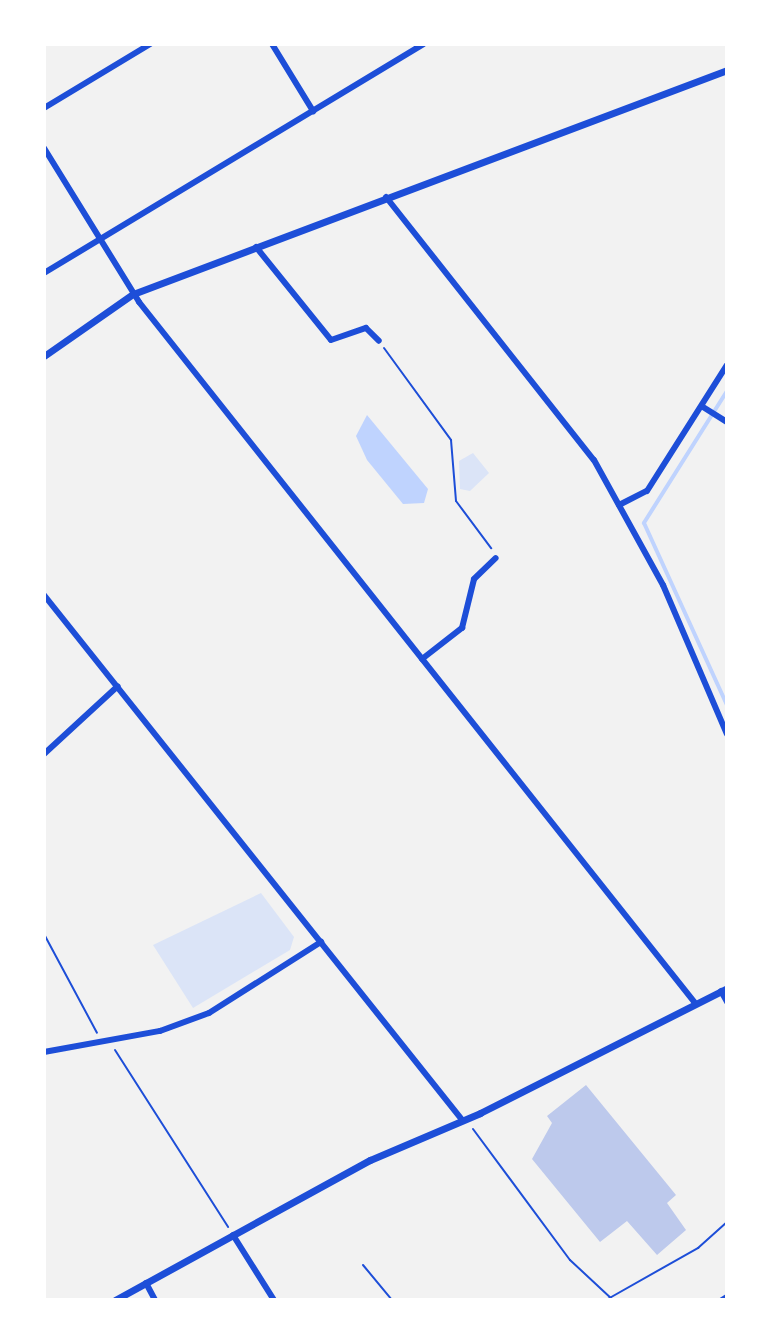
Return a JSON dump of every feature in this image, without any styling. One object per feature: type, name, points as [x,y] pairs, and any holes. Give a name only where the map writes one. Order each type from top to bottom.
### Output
[{"type":"street","points":[[44,108],[150,44]]},
{"type":"street","points":[[272,44],[313,111]]},
{"type":"street","points":[[44,273],[423,44]]},
{"type":"street","points":[[44,356],[133,294],[727,70]]},
{"type":"street","points":[[44,148],[133,294],[695,1003]]},
{"type":"street","points":[[386,197],[576,432],[663,585],[727,734]]},
{"type":"street","points":[[256,247],[331,340],[366,328],[379,341]]},
{"type":"street","points":[[619,505],[647,491],[707,409],[727,365]]},
{"type":"street","points":[[707,409],[725,420]]},
{"type":"street","points":[[422,659],[462,628],[474,579],[496,558]]},
{"type":"street","points":[[44,595],[463,1121]]},
{"type":"street","points":[[44,754],[118,686]]},
{"type":"street","points":[[44,1052],[106,1042],[209,1013],[321,942]]},
{"type":"street","points":[[115,1300],[370,1160],[463,1121],[724,989],[727,1002]]},
{"type":"street","points":[[233,1235],[274,1300]]},
{"type":"street","points":[[146,1283],[155,1300]]},
{"type":"path","points":[[379,341],[451,440],[456,501],[496,558]]},
{"type":"path","points":[[44,934],[70,975],[70,991],[233,1235]]},
{"type":"path","points":[[463,1121],[570,1260],[612,1299]]},
{"type":"path","points":[[606,1300],[698,1248],[727,1222]]},
{"type":"path","points":[[363,1265],[392,1300]]},
{"type":"shaded area","points":[[473,453],[489,473],[470,491],[460,489],[459,461]]},
{"type":"shaded area","points":[[261,893],[294,937],[290,950],[193,1008],[153,945]]},
{"type":"water","points":[[367,415],[428,489],[424,503],[403,504],[367,460],[356,436]]},
{"type":"building","points":[[586,1085],[676,1195],[667,1203],[686,1230],[657,1255],[627,1221],[600,1242],[532,1159],[552,1123],[547,1116]]},
{"type":"waterway","points":[[727,391],[644,523],[727,705]]}]
